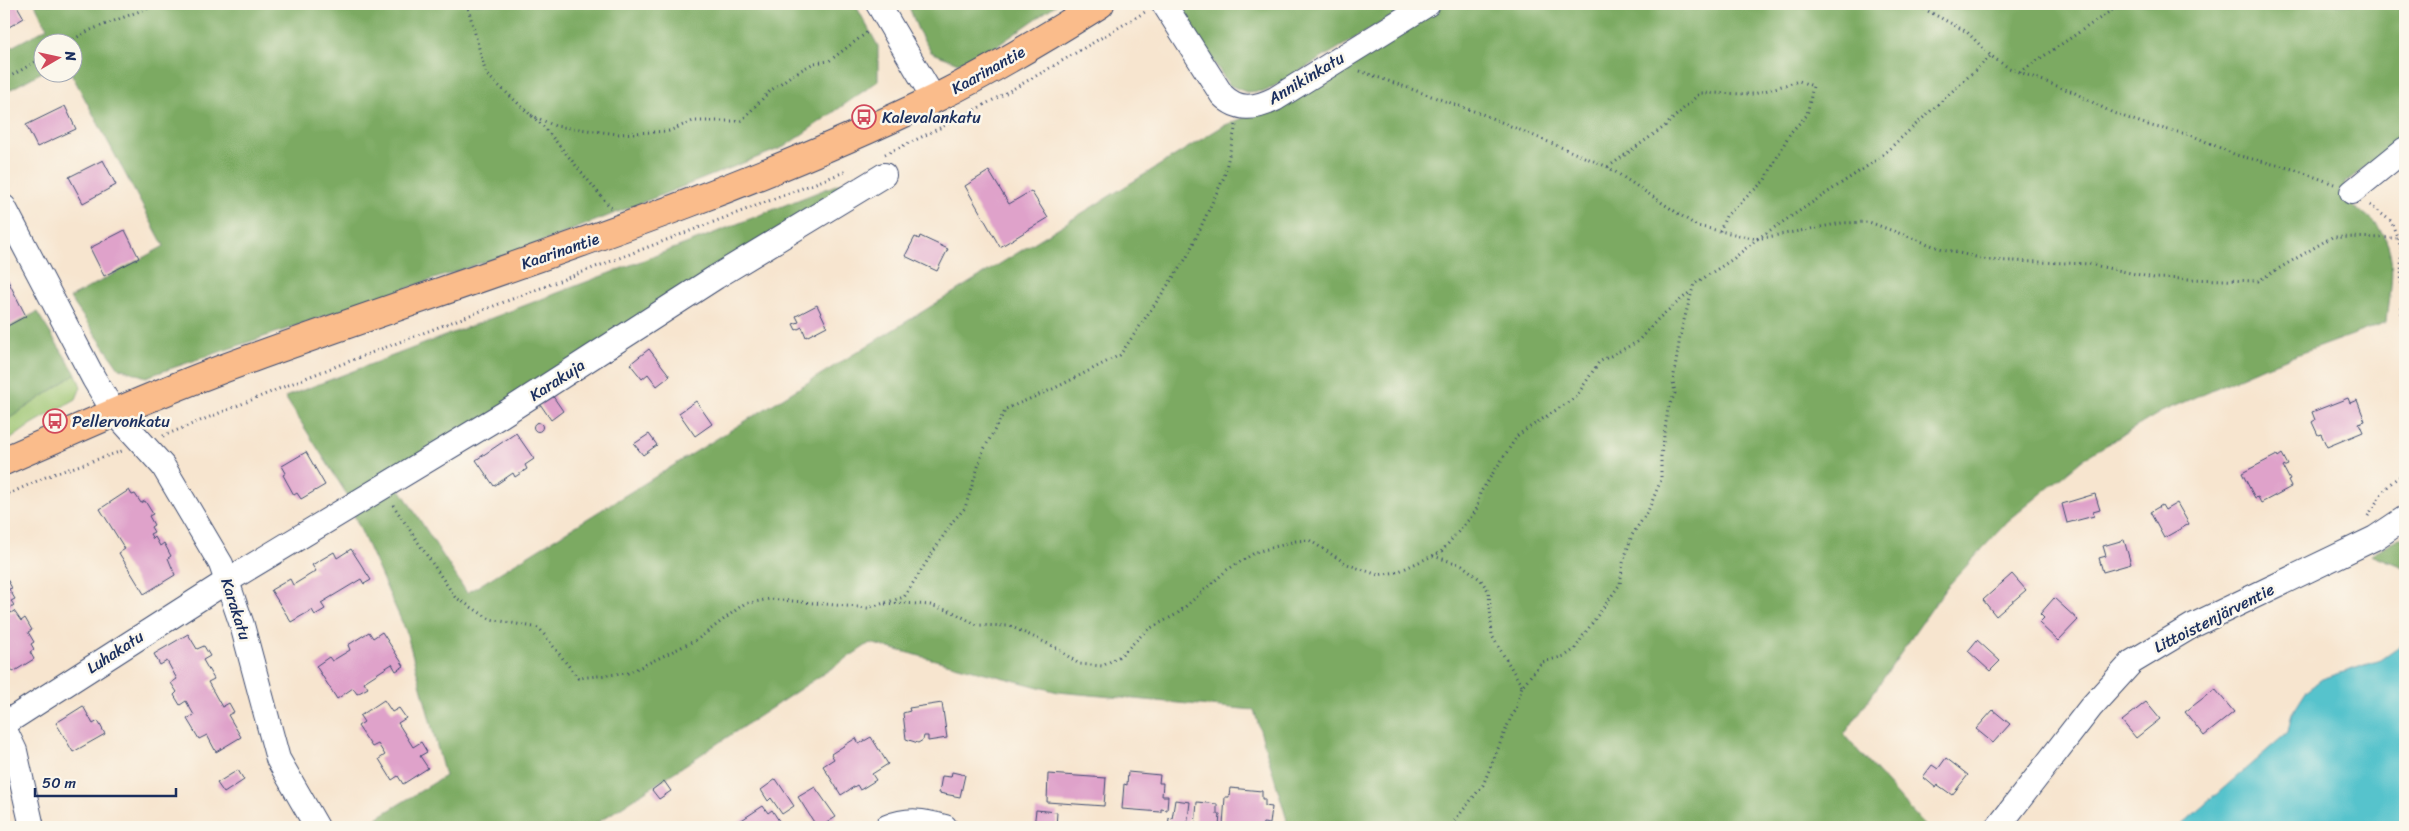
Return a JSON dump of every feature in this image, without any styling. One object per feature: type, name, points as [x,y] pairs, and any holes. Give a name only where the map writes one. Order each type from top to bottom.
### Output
[{"type":"main road","name":"Kaarinantie","points":[[4,461],[114,412],[250,358],[628,227],[806,158],[934,99],[1052,34],[1100,4]]},
{"type":"street","points":[[1164,4],[1222,95],[1230,102],[1241,107]]},
{"type":"street","name":"Annikinkatu","points":[[1241,107],[1265,104],[1428,4]]},
{"type":"street","points":[[882,11],[934,99]]},
{"type":"street","points":[[2352,192],[2405,149]]},
{"type":"street","name":"Karakuja","points":[[227,581],[502,415],[716,277],[884,175]]},
{"type":"street","points":[[4,206],[94,379],[114,412]]},
{"type":"street","name":"Karakatu","points":[[114,412],[163,466],[212,548],[227,581],[242,625],[278,759],[317,827]]},
{"type":"street","name":"Littoistenjärventie","points":[[1998,827],[2091,707],[2132,662],[2192,626],[2374,538],[2405,518]]},
{"type":"street","name":"Luhakatu","points":[[4,724],[227,581]]},
{"type":"street","points":[[4,728],[15,751],[32,827]]},
{"type":"street","points":[[887,827],[897,822],[911,820],[946,827]]},
{"type":"path","points":[[82,34],[158,4]]},
{"type":"path","points":[[467,4],[486,74],[544,127],[598,194],[628,227]]},
{"type":"path","points":[[1915,4],[1967,32],[1991,56],[2009,68],[2073,92],[2114,113],[2151,126],[2191,134],[2236,155],[2293,168],[2352,192],[2386,215],[2399,238],[2402,258],[2402,344],[2405,394]]},
{"type":"path","points":[[2020,72],[2121,4]]},
{"type":"path","points":[[531,115],[555,126],[618,134],[669,131],[693,121],[741,121],[770,91],[785,80],[814,64],[829,61],[882,11]]},
{"type":"path","points":[[1447,827],[1452,824],[1483,784],[1511,717],[1516,710],[1522,686],[1542,662],[1565,656],[1576,649],[1582,636],[1620,584],[1623,563],[1632,535],[1648,511],[1661,480],[1662,446],[1668,409],[1675,393],[1672,381],[1690,292],[1694,284],[1733,259],[1757,239],[1878,159],[1991,56]]},
{"type":"path","points":[[1334,61],[1482,114],[1608,167],[1697,226],[1757,239],[1842,223],[1869,222],[1939,248],[1988,260],[2089,264],[2154,278],[2258,281],[2332,237],[2399,238]]},
{"type":"path","points":[[4,80],[32,64]]},
{"type":"path","points":[[1608,167],[1664,127],[1700,93],[1754,94],[1799,81],[1814,86],[1807,115],[1790,133],[1765,180],[1726,216],[1720,231]]},
{"type":"path","points":[[381,488],[455,597],[490,619],[539,628],[578,678],[628,673],[698,639],[744,604],[770,598],[868,608],[904,598],[953,521],[965,508],[982,451],[1006,409],[1054,388],[1120,355],[1187,257],[1224,177],[1241,107]]},
{"type":"path","points":[[877,605],[905,603],[930,605],[953,612],[977,625],[1010,626],[1055,647],[1079,664],[1102,666],[1120,656],[1147,630],[1177,614],[1227,570],[1256,552],[1296,541],[1309,540],[1348,564],[1378,575],[1396,572],[1441,552],[1476,511],[1480,493],[1518,435],[1576,397],[1599,362],[1637,342],[1659,318],[1690,292]]},
{"type":"path","points":[[1432,556],[1462,565],[1481,580],[1489,592],[1492,636],[1522,686]]},
{"type":"green space","points":[[35,4],[113,4],[115,8],[123,4],[855,4],[878,46],[878,81],[784,147],[534,245],[146,377],[119,368],[70,298],[164,246],[76,82],[82,82],[82,32],[40,32],[47,28]]},
{"type":"green space","points":[[908,4],[1057,4],[990,51],[958,63],[931,52],[918,30]]},
{"type":"green space","points":[[1180,4],[1413,4],[1266,91],[1246,92],[1229,85],[1177,6]]},
{"type":"green space","points":[[1446,4],[2405,4],[2405,135],[2345,183],[2350,202],[2374,222],[2388,245],[2392,269],[2387,322],[2264,367],[2161,412],[2086,457],[2008,521],[1946,588],[1844,735],[1926,827],[1280,827],[1287,820],[1254,710],[1058,692],[870,643],[591,827],[362,827],[445,776],[406,631],[353,513],[398,486],[467,593],[1223,126],[1276,105]]},
{"type":"green space","points":[[32,36],[32,78],[4,93],[4,51]]},
{"type":"green space","points":[[861,175],[857,185],[351,501],[285,397],[704,237]]},
{"type":"green space","points":[[37,312],[76,374],[4,422],[4,330]]},
{"type":"green space","points":[[76,374],[81,387],[76,399],[32,424],[4,444],[4,422]]},
{"type":"green space","points":[[2405,535],[2405,568],[2371,554]]},
{"type":"water","points":[[2405,643],[2405,827],[2179,827],[2288,732],[2292,713],[2306,691],[2322,679],[2381,660]]},
{"type":"building","points":[[4,4],[16,4],[24,18],[9,27],[4,19]]},
{"type":"building","points":[[65,106],[76,129],[37,147],[26,125]]},
{"type":"building","points":[[103,160],[116,185],[83,203],[69,177]]},
{"type":"building","points":[[989,171],[1009,204],[1031,191],[1048,218],[1000,247],[965,186]]},
{"type":"building","points":[[125,230],[139,258],[104,276],[90,248]]},
{"type":"building","points":[[920,236],[948,249],[937,271],[905,256],[915,237],[919,239]]},
{"type":"building","points":[[4,273],[26,316],[4,328]]},
{"type":"building","points":[[817,305],[827,326],[806,337],[802,327],[796,330],[793,324],[799,322],[796,316]]},
{"type":"building","points":[[649,349],[670,376],[657,386],[648,374],[642,379],[630,364]]},
{"type":"building","points":[[550,392],[563,411],[551,420],[538,401]]},
{"type":"building","points":[[2348,398],[2350,403],[2357,400],[2365,421],[2359,423],[2363,432],[2327,447],[2321,434],[2318,435],[2312,422],[2315,420],[2312,412]]},
{"type":"building","points":[[696,401],[712,424],[695,436],[679,413]]},
{"type":"building","points":[[538,422],[543,427],[538,432],[533,427]]},
{"type":"building","points":[[516,433],[534,459],[525,465],[527,469],[515,477],[513,473],[494,486],[476,460]]},
{"type":"building","points":[[649,434],[657,445],[643,455],[634,444]]},
{"type":"building","points":[[306,452],[325,485],[301,499],[297,493],[294,495],[283,475],[286,473],[282,466]]},
{"type":"building","points":[[2282,454],[2288,465],[2283,467],[2290,480],[2288,481],[2291,487],[2261,503],[2258,497],[2255,498],[2242,473]]},
{"type":"building","points":[[129,490],[132,495],[135,494],[141,503],[145,501],[153,514],[149,516],[154,525],[151,527],[154,532],[150,534],[153,539],[155,537],[160,546],[164,543],[171,556],[168,558],[175,575],[144,594],[119,553],[125,549],[100,509]]},
{"type":"building","points":[[2095,494],[2100,510],[2093,512],[2094,516],[2067,523],[2062,504]]},
{"type":"building","points":[[2177,503],[2189,524],[2164,538],[2150,512],[2162,505],[2165,510]]},
{"type":"building","points":[[2124,540],[2131,564],[2103,572],[2099,558],[2106,556],[2103,546]]},
{"type":"building","points":[[351,549],[371,580],[364,584],[361,579],[321,603],[325,609],[315,615],[312,610],[291,622],[271,590],[290,579],[293,585],[316,571],[312,565],[334,552],[337,558]]},
{"type":"building","points":[[4,574],[12,588],[9,589],[15,599],[11,601],[14,605],[8,609],[11,613],[14,611],[21,621],[25,618],[32,630],[28,632],[34,642],[31,644],[34,649],[30,652],[34,659],[13,672],[9,665],[4,666]]},
{"type":"building","points":[[2012,574],[2026,590],[1996,616],[1983,600]]},
{"type":"building","points":[[2054,598],[2078,620],[2058,641],[2039,623],[2044,618],[2040,614]]},
{"type":"building","points":[[369,632],[373,638],[382,632],[404,666],[396,671],[392,664],[364,682],[368,688],[357,694],[353,688],[337,699],[316,666],[329,657],[332,661],[350,650],[348,645]]},
{"type":"building","points":[[188,634],[197,649],[204,646],[210,656],[203,660],[214,679],[208,682],[222,707],[229,703],[234,712],[228,715],[241,737],[216,752],[207,735],[199,739],[187,719],[194,715],[186,701],[180,705],[174,695],[177,692],[171,683],[177,679],[167,661],[160,665],[154,654]]},
{"type":"building","points":[[1977,640],[2000,661],[1990,671],[1968,651]]},
{"type":"building","points":[[2215,689],[2234,712],[2204,736],[2185,712]]},
{"type":"building","points":[[384,700],[392,712],[399,708],[406,718],[398,723],[413,747],[421,742],[427,752],[420,756],[428,768],[403,784],[398,776],[392,780],[379,759],[385,755],[378,744],[372,747],[358,726],[364,722],[360,716]]},
{"type":"building","points":[[2146,702],[2160,719],[2136,738],[2122,721]]},
{"type":"building","points":[[942,703],[947,738],[928,741],[928,736],[924,736],[923,740],[918,743],[906,739],[903,713],[910,711],[909,708]]},
{"type":"building","points":[[83,706],[93,724],[98,721],[105,734],[73,752],[56,723]]},
{"type":"building","points":[[1993,710],[2010,724],[1993,743],[1976,729]]},
{"type":"building","points":[[871,737],[888,764],[872,774],[876,780],[860,790],[857,785],[841,795],[823,766],[834,759],[831,754],[856,738],[859,744]]},
{"type":"building","points":[[1946,758],[1968,775],[1952,795],[1938,785],[1936,788],[1923,777],[1932,765],[1938,769]]},
{"type":"building","points":[[238,770],[244,780],[224,793],[217,783]]},
{"type":"building","points":[[952,772],[965,775],[960,797],[939,793],[942,776],[951,777]]},
{"type":"building","points":[[1128,772],[1160,775],[1159,783],[1163,783],[1162,796],[1168,796],[1167,810],[1161,809],[1161,812],[1122,809],[1124,784],[1127,785]]},
{"type":"building","points":[[1048,774],[1106,778],[1104,806],[1047,802]]},
{"type":"building","points":[[776,779],[794,806],[782,814],[771,798],[768,801],[761,790]]},
{"type":"building","points":[[664,781],[671,791],[659,799],[652,790]]},
{"type":"building","points":[[815,787],[836,817],[820,827],[817,827],[798,797]]},
{"type":"building","points":[[1230,788],[1262,791],[1262,799],[1265,799],[1265,806],[1272,807],[1270,824],[1263,823],[1262,827],[1223,825],[1225,797],[1229,797]]},
{"type":"building","points":[[1175,800],[1190,802],[1187,827],[1168,827],[1169,818],[1172,819]]},
{"type":"building","points":[[1197,802],[1217,804],[1217,814],[1220,814],[1219,827],[1195,827]]},
{"type":"building","points":[[763,806],[768,813],[772,810],[783,827],[740,827],[737,823]]},
{"type":"building","points":[[1036,810],[1057,812],[1056,827],[1034,827]]},
{"type":"place","name":"Kalevalankatu","points":[[864,117]]},
{"type":"place","name":"Pellervonkatu","points":[[55,421]]}]
